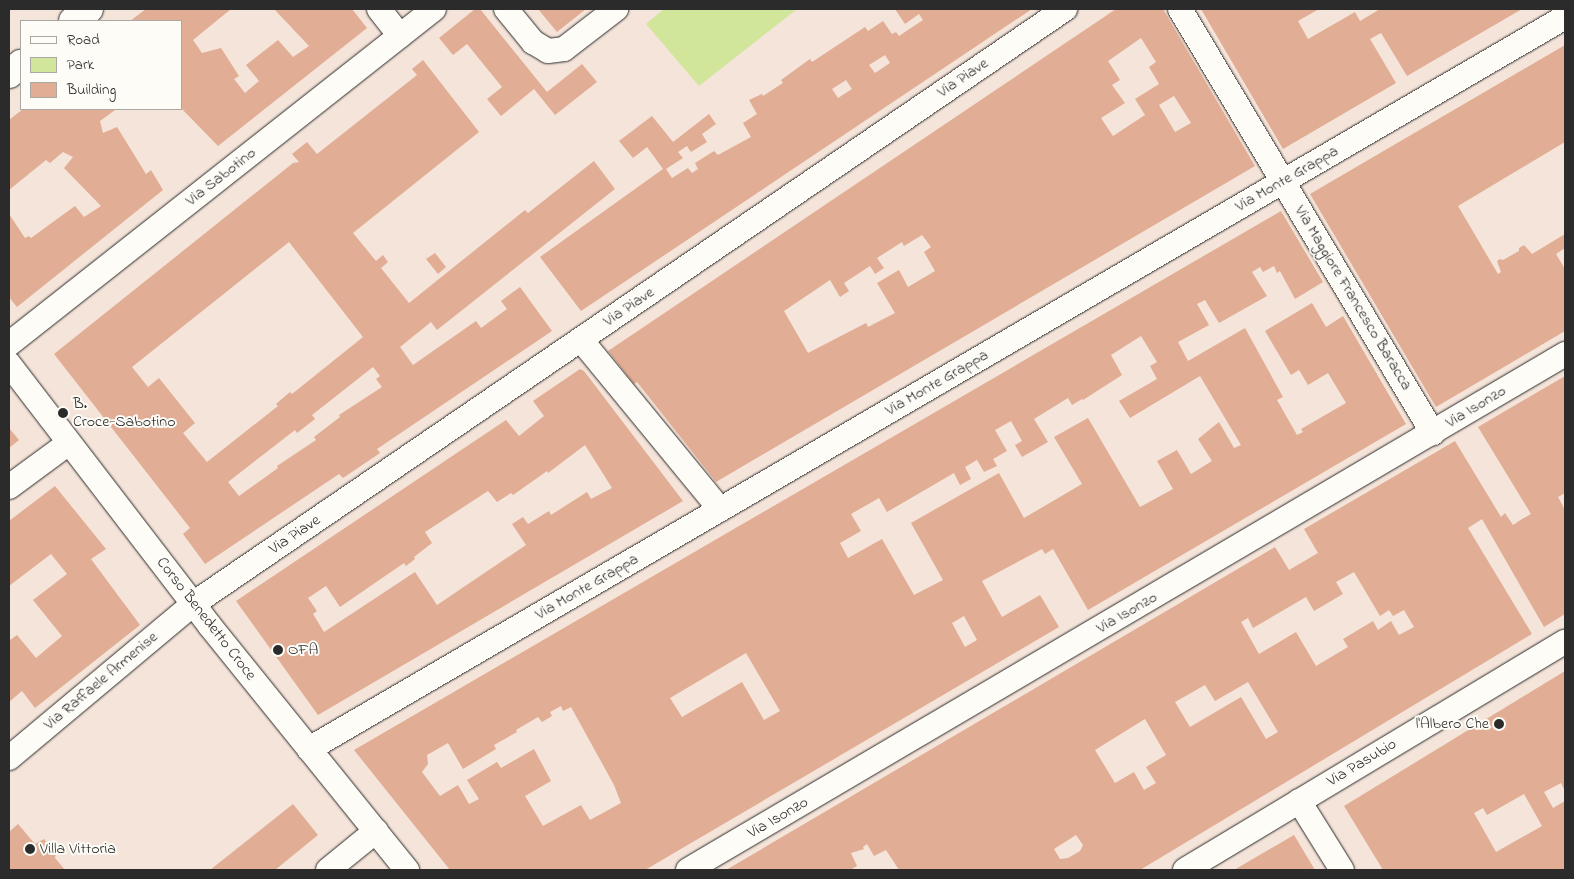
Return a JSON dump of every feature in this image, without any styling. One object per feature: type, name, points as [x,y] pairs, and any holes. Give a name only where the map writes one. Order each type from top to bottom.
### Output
[{"type":"main road","points":[[74,20],[89,9]]},
{"type":"main road","points":[[9,74],[20,65]]},
{"type":"street","points":[[379,9],[400,36]]},
{"type":"street","name":"Via Sabotino","points":[[9,344],[434,9]]},
{"type":"street","points":[[506,9],[533,42],[548,51],[564,49],[616,9]]},
{"type":"street","name":"Via Piave","points":[[193,604],[1065,9]]},
{"type":"street","name":"Via Maggiore Francesco Baracca","points":[[1180,9],[1284,180],[1433,433]]},
{"type":"street","name":"Via Monte Grappa","points":[[309,749],[1565,17]]},
{"type":"street","points":[[581,340],[720,509]]},
{"type":"street","name":"Via Isonzo","points":[[688,870],[1565,354]]},
{"type":"street","name":"Corso Benedetto Croce","points":[[9,364],[193,604],[407,870]]},
{"type":"street","points":[[9,488],[70,443]]},
{"type":"street","name":"Via Raffaele Armenise","points":[[9,758],[193,604]]},
{"type":"street","name":"Via Pasubio","points":[[1185,870],[1565,642]]},
{"type":"street","points":[[1299,801],[1342,870]]},
{"type":"street","points":[[328,870],[376,831]]},
{"type":"green space","points":[[664,9],[797,9],[699,86],[646,24]]},
{"type":"building","points":[[146,9],[231,9],[193,40],[202,53],[221,48],[239,76],[234,79],[245,93],[259,81],[246,65],[278,40],[293,57],[309,46],[274,9],[352,9],[367,28],[218,146],[182,109],[182,20],[131,20]]},
{"type":"building","points":[[475,9],[480,9],[547,92],[582,64],[597,82],[555,115],[534,89],[501,116],[487,99],[502,87],[467,44],[453,55],[439,38]]},
{"type":"building","points":[[538,9],[586,9],[557,32]]},
{"type":"building","points":[[895,9],[1032,9],[581,311],[540,257],[663,169],[647,147],[633,158],[619,141],[652,116],[673,142],[709,114],[716,124],[702,134],[707,142],[691,152],[687,146],[678,152],[683,158],[666,169],[672,178],[688,168],[692,173],[698,169],[695,163],[714,151],[718,155],[751,137],[743,123],[757,114],[749,100],[762,94],[763,96],[783,83],[781,80],[810,59],[812,62],[865,27],[868,31],[883,21],[892,34],[896,32],[899,36],[923,20],[919,14],[905,24]],"holes":[[[885,55],[890,63],[875,73],[869,65]],[[846,80],[852,89],[838,98],[832,89]]]},
{"type":"building","points":[[1116,9],[1163,9],[1255,166],[716,482],[637,382],[634,384],[608,351]],"holes":[[[1141,38],[1156,62],[1149,67],[1159,84],[1135,99],[1145,115],[1113,136],[1101,118],[1125,103],[1112,85],[1120,80],[1108,61]],[[1174,96],[1191,123],[1175,132],[1159,105]],[[922,235],[931,247],[924,252],[935,271],[908,287],[899,270],[877,283],[895,313],[868,327],[866,323],[808,353],[784,311],[830,280],[840,297],[849,291],[844,283],[870,266],[875,274],[884,268],[877,258],[902,242],[904,246]]]},
{"type":"building","points":[[1201,9],[1319,9],[1298,21],[1308,39],[1355,12],[1360,21],[1380,9],[1522,9],[1407,76],[1381,33],[1370,39],[1396,83],[1283,149]]},
{"type":"building","points":[[1565,45],[1565,142],[1458,206],[1498,274],[1501,272],[1497,261],[1500,259],[1503,260],[1519,251],[1519,248],[1524,245],[1532,254],[1565,234],[1565,248],[1556,254],[1565,269],[1565,331],[1436,407],[1310,194]]},
{"type":"building","points":[[423,60],[479,132],[353,233],[376,261],[383,255],[388,262],[381,268],[409,303],[525,210],[528,213],[594,161],[615,189],[437,330],[431,322],[400,347],[413,365],[476,321],[481,328],[507,309],[501,301],[520,287],[552,331],[377,449],[380,453],[343,478],[339,474],[205,564],[183,534],[190,528],[54,354],[293,163],[299,162],[292,154],[307,142],[317,154],[417,75],[412,69]],"holes":[[[289,242],[363,337],[292,394],[290,392],[276,404],[278,406],[207,462],[183,433],[195,423],[159,378],[148,387],[132,367]],[[373,367],[380,376],[376,379],[382,387],[339,415],[340,417],[314,437],[316,440],[277,466],[278,468],[239,496],[228,482],[295,430],[297,433],[315,419],[312,415]]]},
{"type":"building","points":[[22,110],[115,110],[100,121],[103,133],[117,127],[146,174],[151,170],[163,190],[17,307],[9,297],[9,214],[25,238],[29,236],[31,238],[75,206],[84,217],[101,206],[64,168],[73,157],[63,152],[50,163],[46,160],[9,190],[9,120]]},
{"type":"building","points":[[1281,211],[1323,282],[1295,299],[1280,271],[1277,273],[1274,266],[1263,272],[1260,267],[1252,272],[1267,296],[1219,323],[1205,300],[1197,304],[1209,325],[1178,342],[1188,361],[1245,328],[1283,397],[1277,400],[1297,435],[1303,432],[1301,429],[1346,403],[1328,373],[1308,385],[1299,370],[1291,375],[1265,331],[1312,303],[1326,327],[1343,316],[1406,424],[1088,610],[1053,549],[1045,554],[1042,549],[982,581],[1002,617],[1040,595],[1059,627],[645,870],[450,870],[354,750]],"holes":[[[1141,336],[1157,362],[1150,366],[1157,379],[1119,401],[1130,418],[1200,376],[1241,445],[1234,448],[1219,422],[1198,439],[1212,461],[1191,474],[1177,450],[1157,461],[1173,489],[1140,507],[1088,418],[1054,437],[1082,484],[1024,518],[999,473],[911,523],[943,580],[914,595],[882,539],[848,558],[840,543],[861,531],[851,514],[879,498],[887,512],[954,473],[960,485],[971,479],[965,467],[977,460],[984,472],[997,466],[993,459],[1007,451],[995,430],[1011,421],[1022,441],[1015,445],[1022,457],[1048,442],[1034,419],[1068,398],[1072,405],[1083,400],[1122,375],[1111,355]],[[964,616],[977,640],[965,647],[952,623]],[[746,653],[780,711],[764,720],[742,682],[682,717],[670,698]],[[561,706],[563,711],[571,707],[614,785],[621,803],[590,820],[581,805],[543,826],[525,796],[551,781],[534,749],[501,768],[497,762],[467,780],[479,799],[469,804],[458,785],[440,796],[422,772],[428,764],[427,755],[448,743],[463,769],[496,749],[494,745],[517,732],[516,730],[538,717],[542,722],[552,716],[550,712]]]},
{"type":"building","points":[[435,253],[446,267],[438,274],[426,259]]},
{"type":"building","points":[[580,369],[584,371],[683,501],[318,715],[236,601],[506,420],[519,436],[544,416],[533,401]],"holes":[[[585,445],[612,488],[591,499],[587,492],[551,515],[549,511],[528,524],[523,517],[512,524],[526,545],[437,605],[415,572],[324,632],[313,614],[317,611],[308,598],[326,586],[340,607],[404,563],[406,566],[415,559],[414,557],[432,543],[425,532],[488,491],[497,502],[511,493],[513,495],[547,471],[548,473]]]},
{"type":"building","points":[[1565,376],[1565,493],[1558,497],[1565,510],[1565,614],[1544,627],[1482,519],[1468,528],[1532,634],[1140,870],[899,870],[886,850],[874,856],[867,844],[863,847],[864,849],[851,853],[857,866],[850,870],[726,870],[1275,547],[1289,570],[1318,553],[1304,529],[1455,441],[1501,517],[1505,513],[1513,525],[1531,514],[1478,427]],"holes":[[[1354,572],[1380,616],[1389,610],[1393,616],[1404,610],[1414,627],[1399,635],[1391,621],[1378,630],[1373,621],[1343,639],[1348,647],[1316,666],[1296,632],[1259,654],[1241,622],[1248,618],[1253,628],[1306,597],[1314,611],[1343,594],[1336,582]],[[1248,682],[1278,732],[1266,739],[1241,697],[1190,727],[1175,702],[1205,685],[1215,701]],[[1145,719],[1166,755],[1146,767],[1156,783],[1144,790],[1134,772],[1115,783],[1095,750]],[[1076,835],[1083,845],[1080,851],[1068,858],[1060,859],[1054,849]]]},
{"type":"building","points":[[9,428],[19,440],[9,448]]},
{"type":"building","points":[[55,486],[106,549],[91,559],[140,625],[35,708],[22,691],[9,702],[9,639],[17,635],[36,658],[62,636],[33,600],[67,574],[51,554],[9,586],[9,521]]},
{"type":"building","points":[[1565,671],[1565,791],[1561,783],[1544,792],[1553,808],[1565,801],[1565,870],[1383,870],[1344,806]],"holes":[[[1524,794],[1542,826],[1496,852],[1474,813],[1483,808],[1487,815]]]},
{"type":"building","points":[[293,804],[318,835],[275,870],[210,870]]},
{"type":"building","name":"Villa Vittoria","points":[[18,824],[35,844],[44,839],[56,853],[55,858],[65,870],[9,870],[9,832]]},
{"type":"building","points":[[1294,835],[1315,870],[1234,870]]},
{"type":"place","name":"B. Croce-Sabotino","points":[[63,413]]},
{"type":"place","name":"OFA","points":[[278,650]]},
{"type":"place","name":"l'Albero Che","points":[[1499,724]]},
{"type":"place","name":"Villa Vittoria","points":[[30,849]]}]
